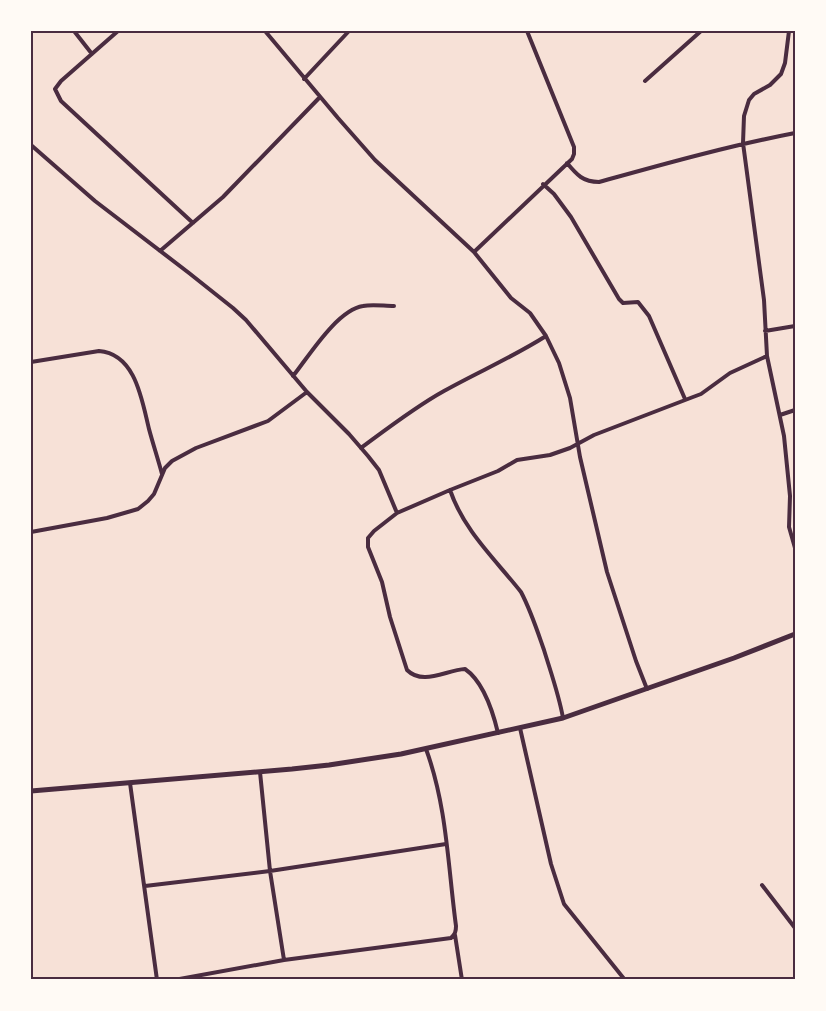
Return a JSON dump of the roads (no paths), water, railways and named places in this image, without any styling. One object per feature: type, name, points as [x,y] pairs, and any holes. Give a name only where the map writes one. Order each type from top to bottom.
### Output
[{"type":"street","points":[[74,31],[92,54]]},
{"type":"street","points":[[118,31],[61,81],[55,89],[56,94],[61,101],[193,223]]},
{"type":"street","points":[[266,31],[304,79],[375,160],[474,252],[511,298],[530,313],[546,336],[570,398],[578,444],[607,572],[647,689]]},
{"type":"street","points":[[304,79],[349,31]]},
{"type":"street","points":[[474,252],[574,156],[574,147],[527,31]]},
{"type":"street","points":[[645,81],[701,31]]},
{"type":"street","points":[[789,31],[785,63],[781,74],[754,94],[749,100],[744,116],[743,143],[764,300],[767,356],[784,436],[790,496],[789,527],[794,545]]},
{"type":"street","points":[[160,251],[230,190],[320,97]]},
{"type":"street","points":[[567,163],[585,181],[599,182],[743,143],[795,133]]},
{"type":"street","points":[[31,145],[95,201],[233,308],[269,346],[307,392],[362,448],[379,470],[397,513]]},
{"type":"street","points":[[544,184],[571,217],[619,299],[623,303],[638,302],[644,307],[685,399]]},
{"type":"street","points":[[293,376],[341,317],[352,309],[364,305],[394,306]]},
{"type":"street","points":[[765,331],[795,326]]},
{"type":"street","points":[[362,448],[437,395],[524,350],[546,336]]},
{"type":"street","points":[[31,362],[99,350],[106,351],[118,358],[126,365],[136,383],[162,474]]},
{"type":"street","points":[[498,733],[494,715],[483,691],[466,669],[418,677],[412,675],[407,670],[390,616],[382,582],[368,547],[368,538],[397,513],[498,471],[517,460],[550,455],[570,448],[601,432],[700,394],[730,373],[767,356]]},
{"type":"street","points":[[31,532],[107,518],[138,509],[154,494],[168,464],[188,451],[261,425],[307,392]]},
{"type":"street","points":[[780,415],[795,410]]},
{"type":"street","points":[[450,490],[462,518],[477,540],[517,587],[526,602],[551,672],[563,718]]},
{"type":"street","points":[[31,791],[329,765],[426,749],[563,718],[752,652],[795,634]]},
{"type":"street","points":[[520,728],[550,864],[564,904],[624,980]]},
{"type":"street","points":[[426,749],[438,788],[462,980]]},
{"type":"street","points":[[260,772],[270,872],[284,960]]},
{"type":"street","points":[[130,783],[157,980]]},
{"type":"street","points":[[145,886],[270,872],[446,844]]},
{"type":"street","points":[[762,885],[795,928]]},
{"type":"street","points":[[174,980],[284,960],[451,938],[455,935]]}]
